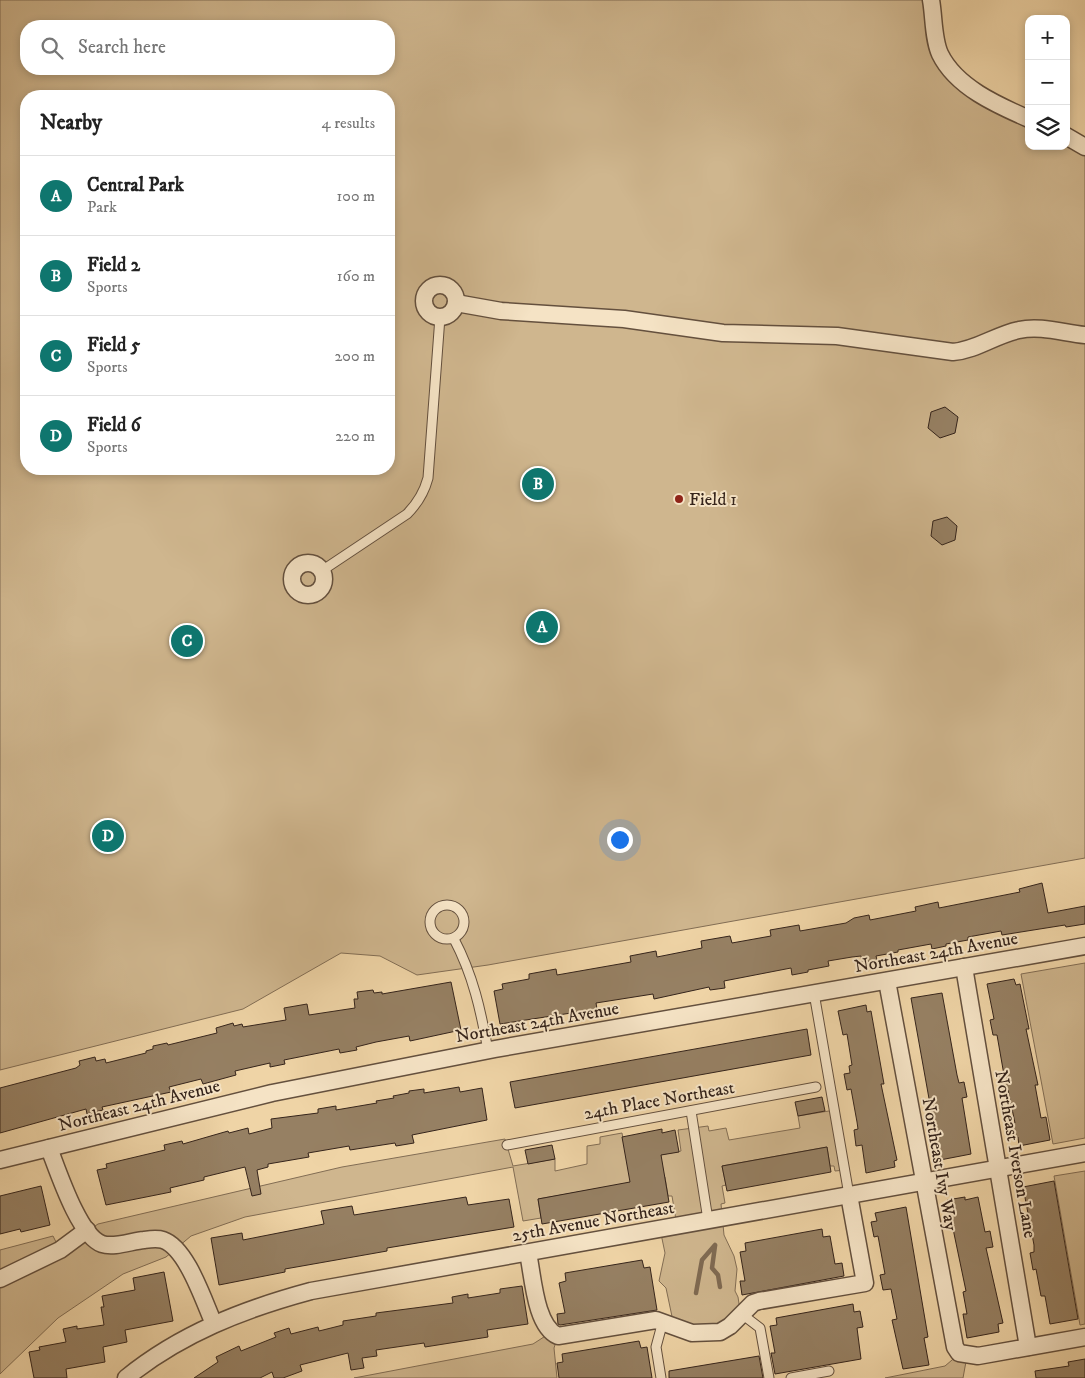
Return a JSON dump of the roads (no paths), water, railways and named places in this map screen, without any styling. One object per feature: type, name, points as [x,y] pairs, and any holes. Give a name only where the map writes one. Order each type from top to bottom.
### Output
[{"type":"street","points":[[931,0],[939,52],[957,77],[1004,108],[1025,117]]},
{"type":"street","points":[[1070,138],[1085,147]]},
{"type":"street","points":[[441,284],[454,292],[456,303],[452,312],[440,317],[432,315],[425,307],[424,296],[431,287],[441,284]]},
{"type":"street","points":[[456,303],[501,311],[624,319],[722,333],[837,336],[953,352],[967,351],[993,338],[1022,329],[1034,328],[1085,335]]},
{"type":"street","name":"Northeast 24th Avenue","points":[[0,1160],[272,1093],[488,1051],[1085,946]]},
{"type":"street","name":"Northeast Iverson Lane","points":[[964,967],[1028,1347]]},
{"type":"street","name":"Northeast Ivy Way","points":[[887,981],[952,1338],[959,1353],[978,1356],[1028,1347]]},
{"type":"street","points":[[48,1148],[87,1230],[103,1244],[115,1245],[154,1239],[164,1240],[176,1248],[194,1280],[214,1324]]},
{"type":"street","name":"25th Avenue Northeast","points":[[126,1378],[157,1355],[214,1324],[268,1303],[311,1291],[1085,1153]]},
{"type":"street","points":[[528,1253],[541,1318],[550,1332],[558,1336],[656,1320],[663,1320],[692,1333],[720,1332],[743,1315],[753,1303],[865,1283],[849,1195]]},
{"type":"street","points":[[0,1279],[60,1250],[75,1237],[87,1230]]},
{"type":"street","points":[[1028,1347],[1085,1337]]},
{"type":"lane","points":[[323,570],[407,514],[418,503],[424,491],[428,478],[440,317]]},
{"type":"lane","points":[[454,938],[468,968],[478,998],[488,1051]]},
{"type":"lane","points":[[814,993],[849,1195]]},
{"type":"lane","name":"24th Place Northeast","points":[[507,1145],[816,1088]]},
{"type":"lane","points":[[691,1111],[708,1220]]},
{"type":"lane","points":[[743,1315],[760,1328],[769,1378]]},
{"type":"lane","points":[[661,1378],[656,1347],[663,1320]]},
{"type":"lane","points":[[791,1378],[829,1371]]},
{"type":"waterway","points":[[696,1293],[702,1260],[715,1245]]},
{"type":"waterway","points":[[715,1246],[712,1268],[718,1275],[720,1287]]},
{"type":"place","name":"Field 2","points":[[538,484]]},
{"type":"place","name":"Field 1","points":[[679,499]]},
{"type":"place","name":"Central Park","points":[[542,627]]},
{"type":"place","name":"Field 5","points":[[187,641]]},
{"type":"place","name":"Field 6","points":[[108,836]]}]
